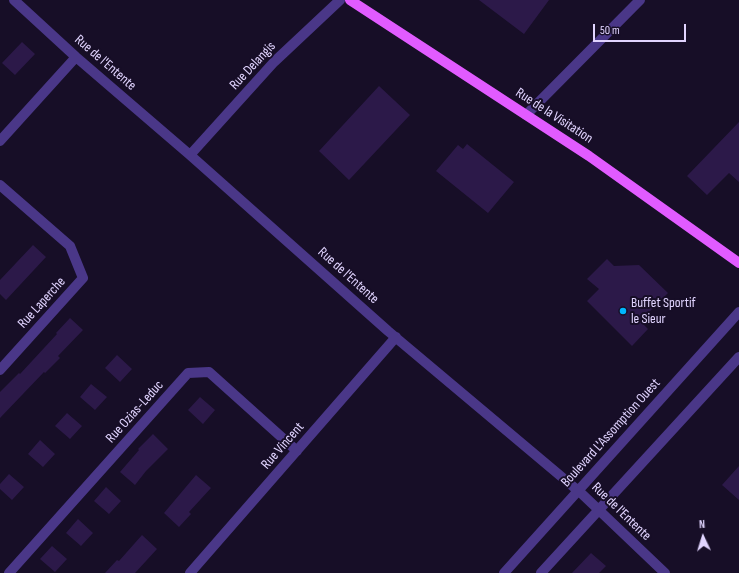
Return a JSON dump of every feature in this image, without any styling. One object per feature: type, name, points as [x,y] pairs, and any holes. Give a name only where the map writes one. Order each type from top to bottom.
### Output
[{"type":"main road","name":"Rue de la Visitation","points":[[350,0],[589,156],[739,263]]},
{"type":"street","name":"Rue de l'Entente","points":[[14,0],[396,338],[578,490],[665,573]]},
{"type":"street","name":"Rue Delangis","points":[[190,155],[274,62],[340,0]]},
{"type":"street","points":[[526,115],[640,0]]},
{"type":"street","points":[[0,141],[76,56]]},
{"type":"street","name":"Rue Laperche","points":[[0,185],[70,246],[83,278],[0,370]]},
{"type":"street","name":"Boulevard L'Assomption Ouest","points":[[504,573],[739,312]]},
{"type":"street","name":"Rue Vincent","points":[[190,573],[396,338]]},
{"type":"street","points":[[541,573],[598,509],[739,357]]},
{"type":"street","name":"Rue Ozias-Leduc","points":[[9,573],[188,373],[209,372],[297,450]]},
{"type":"building","points":[[479,0],[549,0],[524,34]]},
{"type":"building","points":[[22,42],[35,54],[15,75],[2,63]]},
{"type":"building","points":[[379,86],[410,115],[349,180],[319,151]]},
{"type":"building","points":[[739,122],[739,182],[729,173],[707,195],[687,176]]},
{"type":"building","points":[[467,144],[514,182],[488,213],[436,171],[458,145],[463,149]]},
{"type":"building","points":[[33,245],[46,257],[6,300],[0,294],[0,280]]},
{"type":"building","name":"Buffet Sportif le Sieur","points":[[607,259],[614,266],[639,265],[668,293],[640,321],[648,329],[632,346],[587,301],[599,289],[587,279]]},
{"type":"building","points":[[70,318],[83,330],[58,356],[60,358],[45,373],[44,372],[0,418],[0,392],[19,373],[20,374]]},
{"type":"building","points":[[117,355],[132,369],[120,382],[105,368]]},
{"type":"building","points":[[91,384],[107,397],[95,410],[80,397]]},
{"type":"building","points":[[200,397],[215,410],[203,424],[188,410]]},
{"type":"building","points":[[67,413],[82,426],[70,439],[55,426]]},
{"type":"building","points":[[153,434],[168,449],[146,471],[135,485],[120,472],[139,450],[138,449]]},
{"type":"building","points":[[40,440],[55,454],[43,467],[28,454]]},
{"type":"building","points":[[739,466],[739,500],[722,485]]},
{"type":"building","points":[[9,474],[24,487],[12,500],[0,489],[0,484]]},
{"type":"building","points":[[196,475],[211,488],[189,512],[191,514],[179,527],[164,513]]},
{"type":"building","points":[[106,487],[121,501],[109,514],[94,501]]},
{"type":"building","points":[[78,519],[93,533],[81,546],[66,533]]},
{"type":"building","points":[[142,535],[157,549],[135,573],[105,573],[117,560],[119,561]]},
{"type":"building","points":[[52,546],[67,559],[55,572],[40,559]]},
{"type":"building","points":[[591,553],[606,566],[599,573],[572,573]]},
{"type":"place","name":"Buffet Sportif le Sieur","points":[[623,311]]}]
